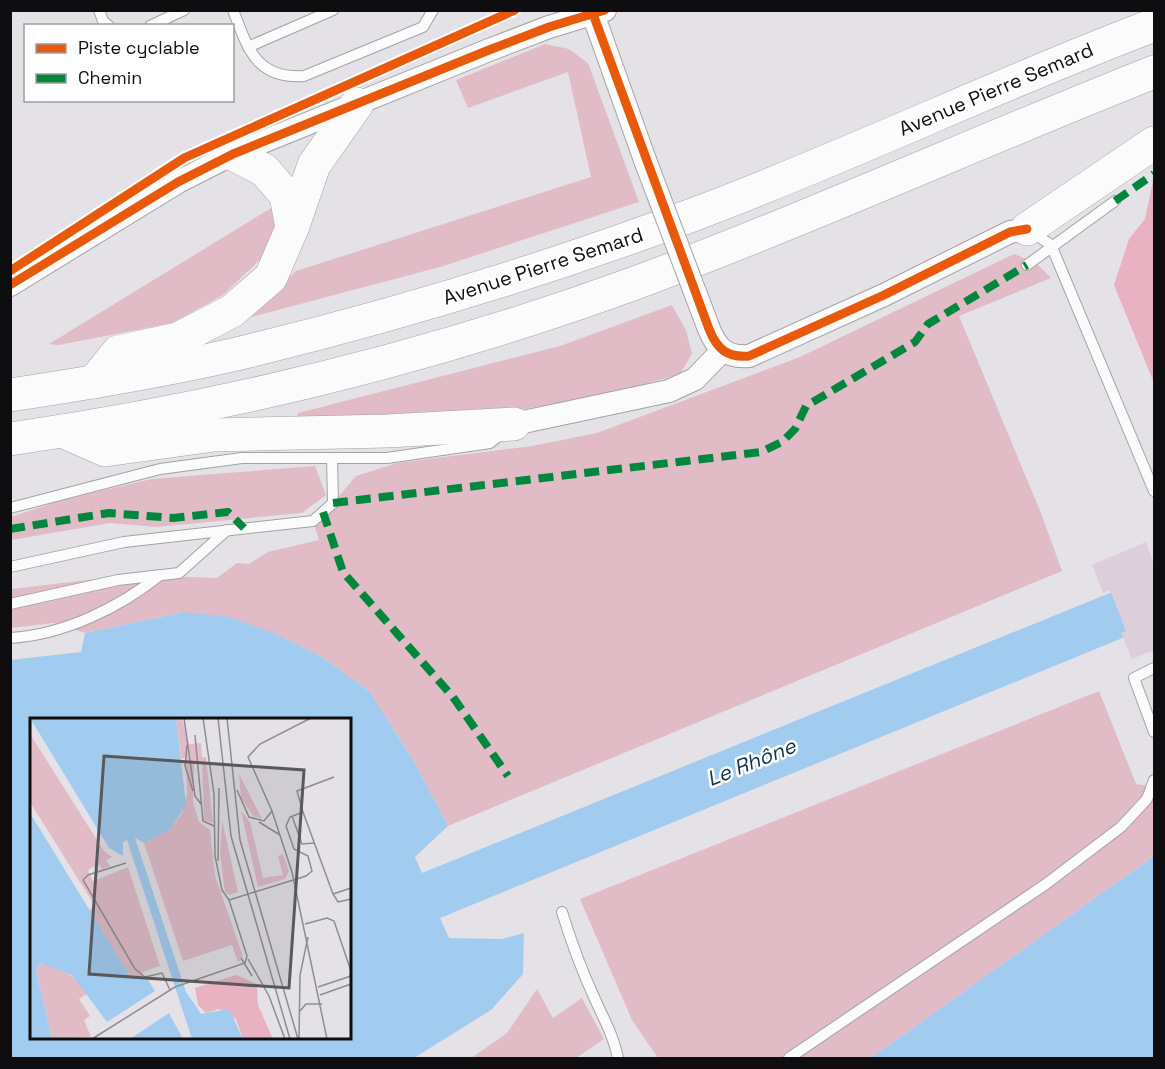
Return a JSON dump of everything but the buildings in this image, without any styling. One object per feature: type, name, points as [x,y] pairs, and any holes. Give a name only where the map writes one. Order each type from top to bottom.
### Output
[{"type":"highway","name":"Avenue Pierre Semard","points":[[10,395],[94,382],[246,352],[399,312],[538,271],[698,213],[1084,51],[1155,24]]},
{"type":"highway","points":[[10,439],[163,414],[381,364],[535,317],[639,281],[1155,72]]},
{"type":"highway","points":[[94,382],[118,352],[178,339],[232,311],[271,277],[292,228],[314,165],[357,104]]},
{"type":"highway","points":[[1039,237],[1155,143]]},
{"type":"highway","points":[[233,154],[264,170],[286,195],[292,228]]},
{"type":"highway","points":[[62,432],[105,450],[214,435],[387,431],[514,424]]},
{"type":"street","points":[[10,285],[178,182],[233,154],[549,27],[596,12],[645,160],[709,329],[722,351],[734,357],[749,356],[885,295],[1010,232],[1039,237]]},
{"type":"street","points":[[514,424],[669,391],[695,379],[722,351]]},
{"type":"lane","points":[[99,10],[107,24]]},
{"type":"lane","points":[[154,24],[184,10]]},
{"type":"lane","points":[[233,10],[248,47],[266,70],[285,77],[304,76],[423,27],[433,10]]},
{"type":"lane","points":[[248,47],[333,10]]},
{"type":"lane","points":[[1027,265],[1039,237],[1115,201]]},
{"type":"lane","points":[[1039,237],[1155,491]]},
{"type":"lane","points":[[10,508],[160,470],[242,458],[387,458],[490,443],[514,424]]},
{"type":"lane","points":[[10,567],[124,542],[313,520],[333,503],[332,458]]},
{"type":"lane","points":[[10,604],[118,580],[179,573],[228,530]]},
{"type":"lane","points":[[10,638],[62,628],[134,596],[160,575]]},
{"type":"lane","points":[[1155,668],[1134,678],[1155,732]]},
{"type":"lane","points":[[789,1059],[1046,884],[1122,827],[1147,799],[1155,780]]},
{"type":"lane","points":[[562,912],[571,944],[594,998],[613,1033],[618,1059]]},
{"type":"shaded area","points":[[545,44],[569,49],[588,63],[639,202],[440,267],[244,319],[296,271],[591,177],[568,72],[468,108],[456,80]]},
{"type":"shaded area","points":[[1154,176],[1154,383],[1114,285],[1129,239],[1145,219]]},
{"type":"shaded area","points":[[276,205],[278,225],[263,257],[223,295],[172,323],[59,345],[49,344]]},
{"type":"shaded area","points":[[1014,254],[1036,263],[1051,278],[959,316],[1041,513],[1062,571],[448,826],[416,765],[370,692],[324,658],[276,634],[179,613],[85,633],[54,623],[11,628],[10,585],[12,589],[129,575],[217,578],[237,563],[249,564],[268,552],[319,540],[313,521],[333,503],[356,476],[397,463],[532,446],[597,433],[800,357]]},
{"type":"shaded area","points":[[672,305],[686,330],[692,354],[680,374],[610,394],[472,418],[296,419],[298,413],[560,346]]},
{"type":"shaded area","points":[[315,466],[326,495],[302,513],[156,527],[110,523],[11,540],[11,517],[59,501],[151,479]]},
{"type":"shaded area","points":[[1099,691],[1136,784],[1154,787],[1154,856],[871,1058],[658,1058],[632,1020],[580,899]]},
{"type":"shaded area","points":[[537,989],[553,1018],[582,998],[604,1039],[576,1058],[471,1058],[507,1033]]},
{"type":"water","name":"Le Rhône","points":[[1154,575],[1154,625],[440,918],[449,938],[502,939],[524,933],[523,974],[491,1010],[414,1058],[11,1058],[10,660],[81,652],[85,633],[184,612],[229,617],[276,634],[324,658],[370,692],[416,765],[448,826],[415,857],[422,873]]},
{"type":"water","points":[[1154,856],[1154,1058],[871,1058]]},
{"type":"marked path","points":[[1115,201],[1154,174]]},
{"type":"marked path","points":[[333,503],[761,452],[782,442],[795,429],[806,406],[915,342],[928,324],[1027,265]]},
{"type":"marked path","points":[[10,529],[109,513],[173,518],[228,512],[244,528]]},
{"type":"marked path","points":[[323,512],[343,572],[453,697],[508,776]]},
{"type":"cycle path","points":[[10,271],[184,158],[515,10]]},
{"type":"cycle path","points":[[10,285],[178,182],[233,154],[489,50],[549,27],[605,10]]},
{"type":"cycle path","points":[[593,14],[709,329],[719,347],[729,354],[749,356],[884,295],[1010,232],[1027,229]]}]
